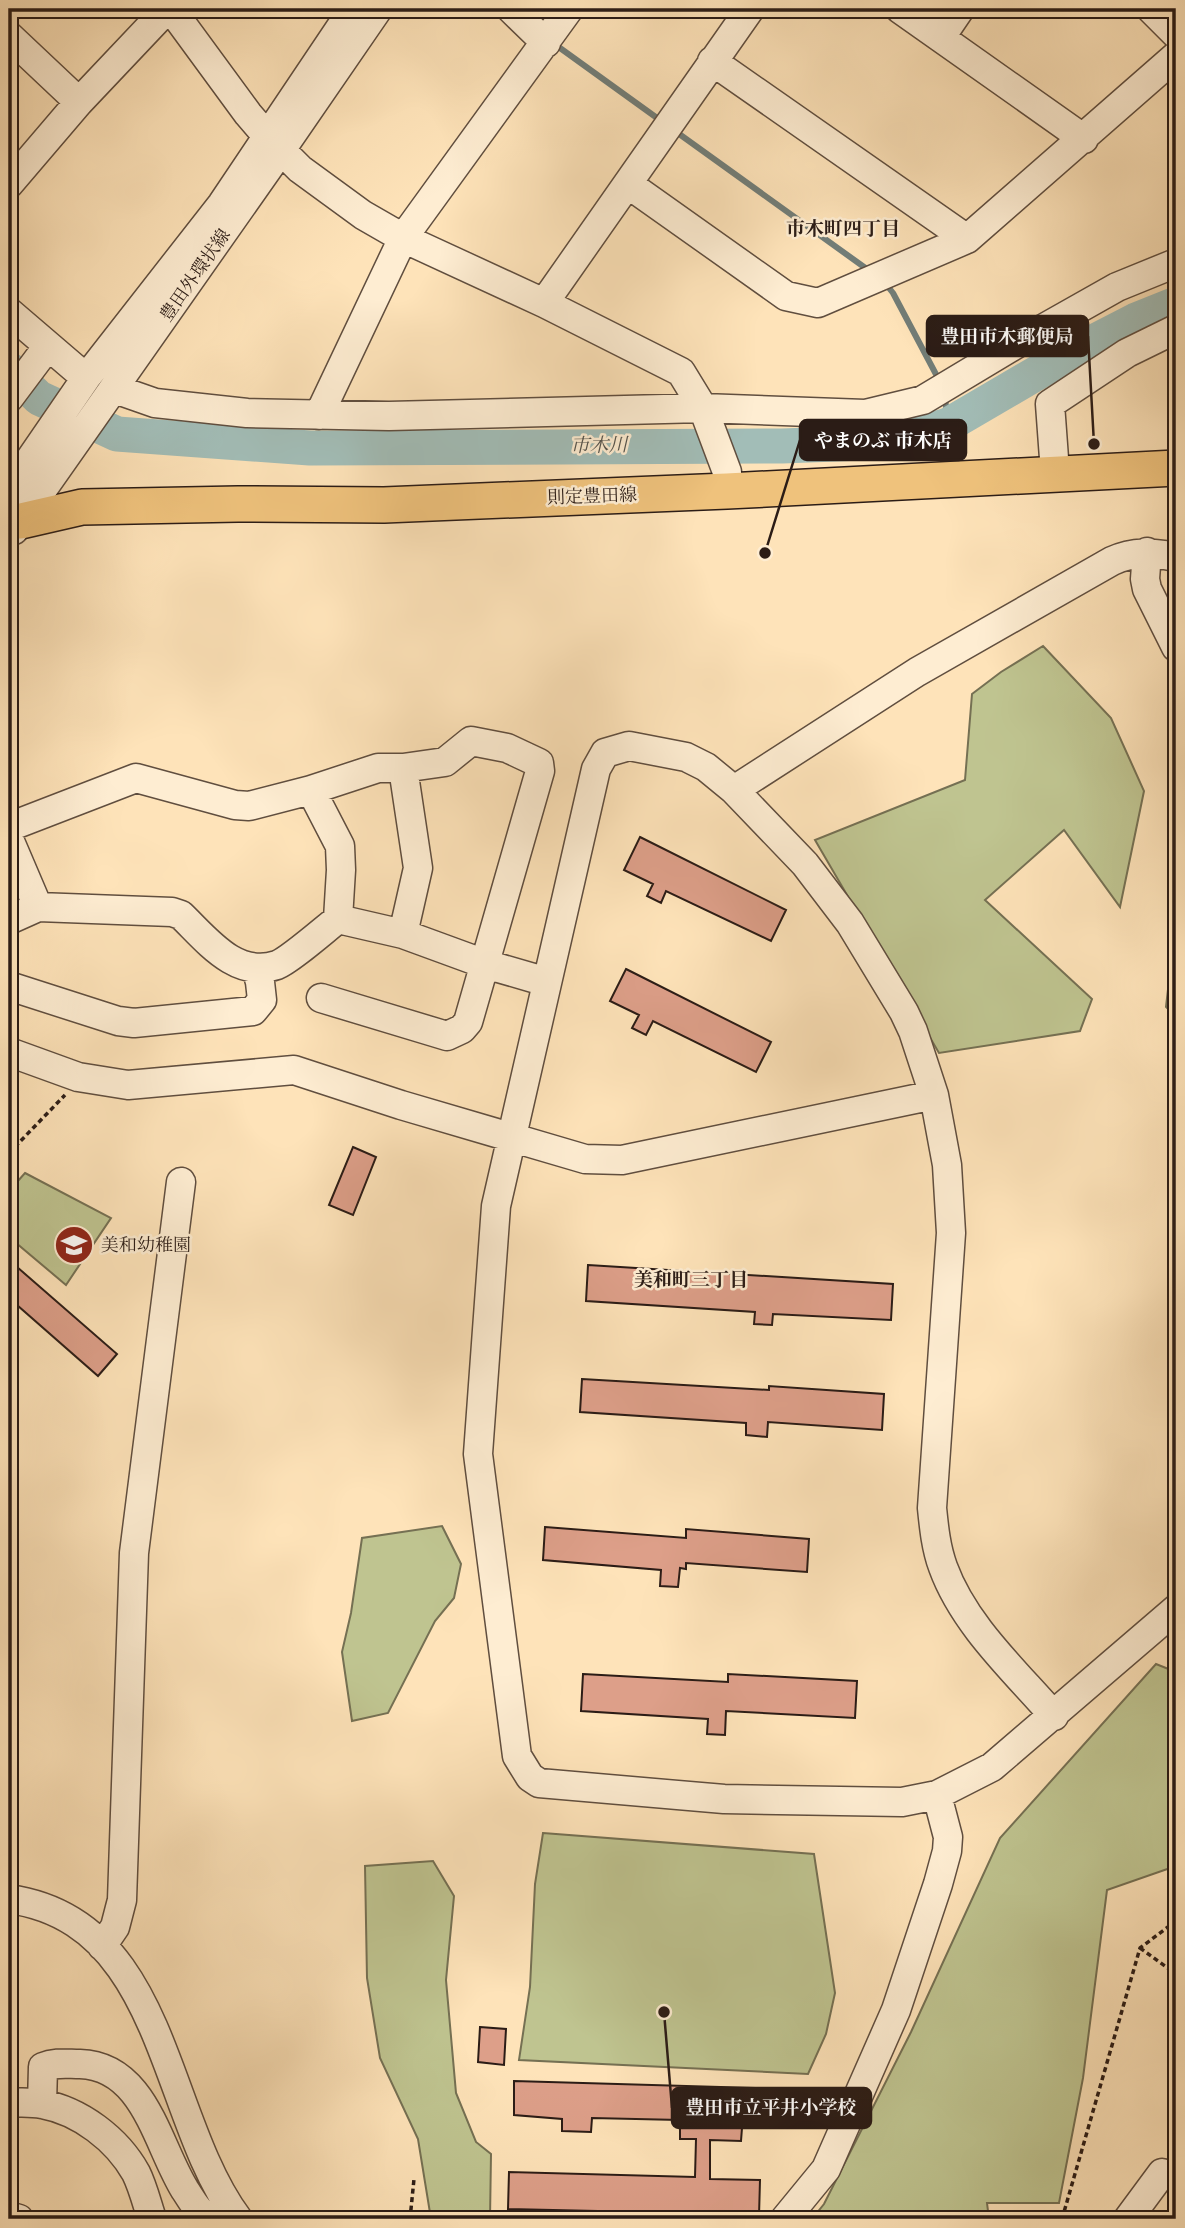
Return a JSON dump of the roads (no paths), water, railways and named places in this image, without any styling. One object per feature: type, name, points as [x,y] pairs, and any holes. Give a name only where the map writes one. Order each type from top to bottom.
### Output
[{"type":"main road","name":"則定豊田線","points":[[12,518],[82,507],[384,505],[727,482],[1176,468]]},
{"type":"street","points":[[9,184],[79,102],[169,9],[248,114],[274,143],[300,169],[352,207],[403,238],[544,303],[681,372],[703,408],[727,482]]},
{"type":"street","name":"豊田外環状線","points":[[274,143],[353,9]]},
{"type":"street","name":"豊田外環状線","points":[[12,518],[49,432],[96,390],[274,143],[378,9]]},
{"type":"street","points":[[511,9],[545,43]]},
{"type":"street","points":[[319,415],[403,238],[569,9]]},
{"type":"street","points":[[544,303],[750,9]]},
{"type":"street","points":[[900,9],[1084,139]]},
{"type":"street","points":[[941,37],[960,9]]},
{"type":"street","points":[[1152,9],[1176,34]]},
{"type":"street","points":[[9,36],[79,102]]},
{"type":"street","points":[[628,184],[786,296],[818,303],[967,239],[1176,56]]},
{"type":"street","points":[[712,61],[967,239]]},
{"type":"street","points":[[9,312],[41,355],[96,390],[155,403],[247,413],[319,415],[389,416],[703,408],[865,414],[923,400],[1118,287],[1176,263]]},
{"type":"street","points":[[1055,472],[1050,404],[1127,353],[1176,329]]},
{"type":"street","points":[[9,398],[41,355]]},
{"type":"street","name":"豊田外環状線","points":[[12,518],[75,443],[96,390]]},
{"type":"street","points":[[1147,552],[1147,589],[1176,647]]},
{"type":"street","points":[[734,790],[917,673],[1127,553],[1147,552],[1176,557]]},
{"type":"street","points":[[9,827],[119,782],[136,778],[235,805],[249,806],[311,790],[378,768],[403,768],[445,762],[471,741],[507,748],[538,763],[540,771],[468,1022],[447,1036],[321,998]]},
{"type":"street","points":[[1054,1716],[968,1614],[943,1568],[934,1528],[932,1508],[951,1233],[947,1165],[934,1095],[913,1031],[850,923],[805,864],[734,790],[706,766],[686,757],[629,746],[605,753],[596,769],[496,1206],[478,1454],[517,1756],[523,1768],[539,1783],[550,1785],[723,1799],[902,1802],[937,1795],[992,1767],[1170,1622]]},
{"type":"street","points":[[403,768],[418,868],[403,934]]},
{"type":"street","points":[[9,920],[38,907],[173,912],[181,915],[230,960],[242,966],[256,968],[278,964],[338,919],[340,846],[311,790]]},
{"type":"street","points":[[9,839],[38,907]]},
{"type":"street","points":[[338,919],[403,934],[485,964],[547,982]]},
{"type":"street","points":[[9,986],[118,1021],[147,1023],[253,1011],[262,1000],[256,968]]},
{"type":"street","points":[[9,1052],[78,1077],[128,1085],[294,1070],[585,1159],[622,1160],[934,1095]]},
{"type":"street","points":[[102,1946],[115,1927],[122,1900],[134,1553],[181,1182]]},
{"type":"street","points":[[785,2219],[826,2169],[896,2010],[939,1884],[947,1851],[948,1837],[937,1795]]},
{"type":"street","points":[[9,1899],[64,1916],[78,1924],[117,1960],[139,1995],[212,2174],[227,2219],[200,2214],[177,2178],[132,2088],[113,2071],[94,2064],[51,2063],[43,2067],[42,2104]]},
{"type":"street","points":[[9,2102],[42,2104],[68,2112],[88,2123],[123,2153],[137,2175],[152,2219]]},
{"type":"street","points":[[1128,2219],[1162,2173]]},
{"type":"street","points":[[9,2216],[19,2219]]},
{"type":"waterway","points":[[560,48],[664,123]]},
{"type":"waterway","points":[[675,131],[871,272]]},
{"type":"waterway","points":[[885,283],[893,293],[939,380]]},
{"type":"waterway","name":"市木川","points":[[9,369],[39,398],[117,434],[310,448],[782,446],[890,442],[948,425],[1066,356],[1136,320],[1176,304]]},
{"type":"waterway","points":[[945,397],[948,425]]},
{"type":"place","name":"豊田市木郵便局","points":[[1094,444]]},
{"type":"place","name":"やまのぶ 市木店","points":[[765,553]]},
{"type":"place","name":"美和幼稚園","points":[[74,1245]]},
{"type":"place","name":"豊田市立平井小学校","points":[[664,2012]]},
{"type":"district","name":"市木町四丁目","points":[[843,228]]},
{"type":"district","name":"美和町三丁目","points":[[691,1279]]}]
